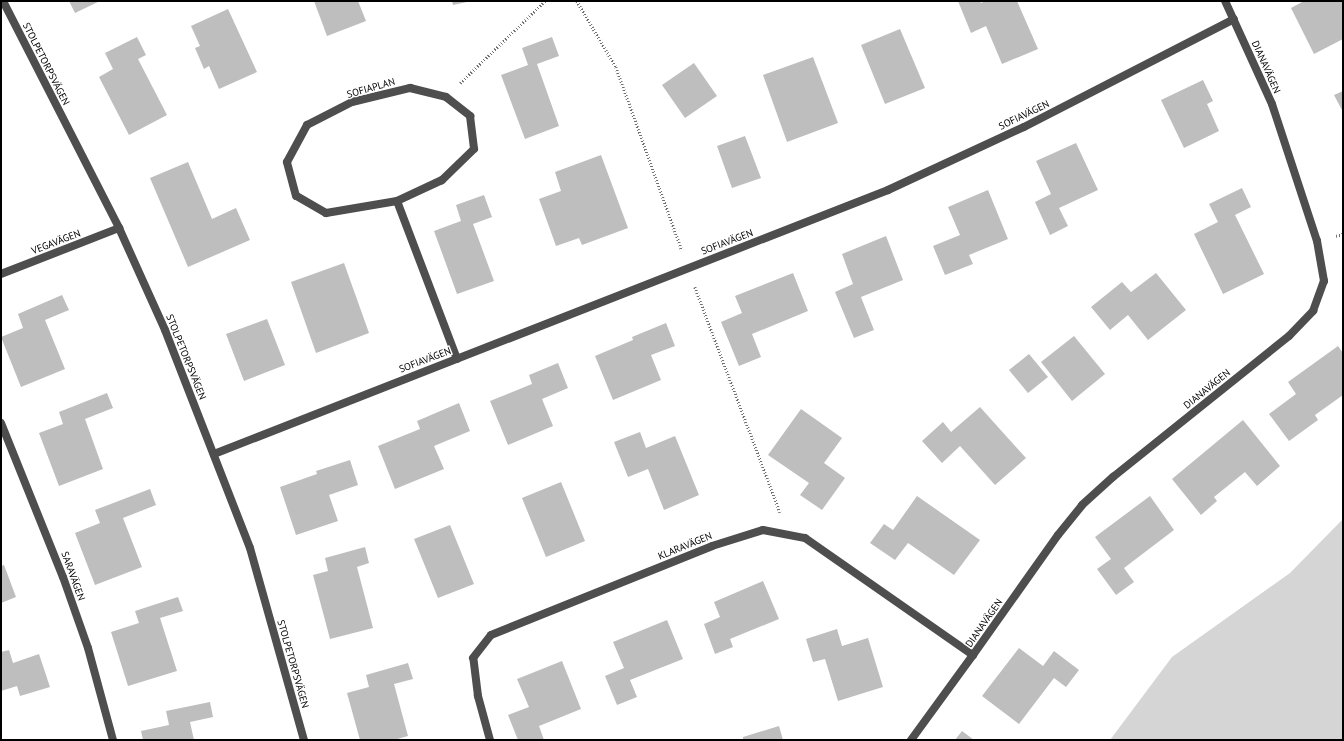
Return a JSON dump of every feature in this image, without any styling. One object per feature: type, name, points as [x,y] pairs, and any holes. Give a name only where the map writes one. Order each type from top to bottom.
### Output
[{"type":"street","name":"STOLPETORPSVÄGEN","points":[[3,1],[119,228],[165,330],[250,548],[304,740]]},
{"type":"street","name":"DIANAVÄGEN","points":[[911,740],[1058,535],[1082,505],[1113,477],[1289,336],[1314,311],[1324,281],[1317,241],[1272,104],[1225,1]]},
{"type":"street","name":"SOFIAVÄGEN","points":[[214,454],[888,190],[1024,127],[1234,19]]},
{"type":"street","name":"SOFIAPLAN","points":[[410,88],[446,97],[470,116],[474,149],[442,180],[397,201],[326,213],[296,196],[287,162],[307,125],[352,102],[410,88]]},
{"type":"street","points":[[397,201],[457,359]]},
{"type":"street","name":"VEGAVÄGEN","points":[[1,274],[119,228]]},
{"type":"street","name":"SARAVÄGEN","points":[[1,423],[34,500],[63,577],[88,648],[114,740]]},
{"type":"street","name":"KLARAVÄGEN","points":[[490,740],[478,696],[472,658],[491,635],[712,546],[763,530],[805,538],[973,655]]},
{"type":"path","points":[[446,97],[545,1]]},
{"type":"path","points":[[577,1],[616,67],[688,268],[789,535]]},
{"type":"shaded area","points":[[1343,519],[1343,740],[1110,740],[1172,657],[1290,573]]},
{"type":"building","points":[[69,1],[100,1],[75,13]]},
{"type":"building","points":[[314,1],[358,1],[366,21],[327,36]]},
{"type":"building","points":[[452,1],[467,1],[467,2],[453,5]]},
{"type":"building","points":[[958,1],[980,1],[981,3],[985,1],[1017,1],[1038,49],[1002,64],[986,26],[971,33]]},
{"type":"building","points":[[1304,1],[1343,1],[1343,39],[1314,54],[1291,8]]},
{"type":"building","points":[[228,9],[257,72],[219,89],[209,66],[204,69],[195,48],[200,46],[191,26]]},
{"type":"building","points":[[900,29],[925,88],[885,104],[861,45]]},
{"type":"building","points":[[137,37],[146,55],[138,59],[167,115],[129,135],[99,77],[113,69],[105,53]]},
{"type":"building","points":[[552,37],[559,56],[537,64],[559,126],[525,139],[501,75],[528,65],[522,48]]},
{"type":"building","points":[[813,57],[838,123],[787,142],[763,75]]},
{"type":"building","points":[[694,63],[717,96],[685,118],[662,85]]},
{"type":"building","points":[[1203,80],[1213,101],[1207,104],[1219,131],[1184,148],[1161,100]]},
{"type":"building","points":[[1343,91],[1343,112],[1334,95]]},
{"type":"building","points":[[745,136],[761,178],[732,188],[717,146]]},
{"type":"building","points":[[1076,143],[1098,190],[1059,208],[1068,226],[1050,235],[1035,202],[1051,194],[1036,161]]},
{"type":"building","points":[[601,155],[628,228],[582,245],[579,238],[556,246],[539,199],[561,191],[555,172]]},
{"type":"building","points":[[188,162],[212,219],[236,208],[250,240],[188,267],[150,178]]},
{"type":"building","points":[[1242,188],[1251,207],[1235,215],[1264,274],[1223,294],[1194,234],[1218,222],[1209,204]]},
{"type":"building","points":[[988,190],[1008,239],[969,255],[973,264],[945,275],[933,246],[960,235],[948,207]]},
{"type":"building","points":[[484,195],[492,217],[473,224],[494,281],[457,294],[434,231],[461,221],[456,205]]},
{"type":"building","points":[[886,236],[903,280],[861,297],[874,330],[854,338],[835,292],[853,284],[842,254]]},
{"type":"building","points":[[344,263],[369,333],[316,353],[291,282]]},
{"type":"building","points":[[793,273],[808,311],[752,334],[761,357],[739,366],[721,322],[742,313],[735,296]]},
{"type":"building","points":[[1156,273],[1186,310],[1148,340],[1128,315],[1110,330],[1091,307],[1122,282],[1131,292]]},
{"type":"building","points":[[62,295],[69,310],[45,320],[65,369],[21,387],[1,337],[23,328],[18,314]]},
{"type":"building","points":[[267,319],[285,365],[244,381],[226,334]]},
{"type":"building","points":[[666,323],[675,346],[651,355],[661,380],[613,400],[595,356],[633,340],[632,337]]},
{"type":"building","points":[[1074,336],[1105,374],[1072,401],[1041,362]]},
{"type":"building","points":[[1338,346],[1343,353],[1343,395],[1315,415],[1318,420],[1289,441],[1269,414],[1296,394],[1288,382]]},
{"type":"building","points":[[1029,354],[1048,377],[1028,393],[1009,370]]},
{"type":"building","points":[[558,363],[568,388],[542,399],[553,426],[508,445],[490,401],[532,384],[529,375]]},
{"type":"building","points":[[107,393],[113,408],[85,419],[103,469],[59,486],[39,433],[63,424],[59,412]]},
{"type":"building","points":[[459,403],[470,431],[434,446],[444,469],[395,489],[378,446],[420,429],[417,421]]},
{"type":"building","points":[[980,407],[1026,458],[995,485],[960,446],[942,463],[922,441],[943,422],[951,432]]},
{"type":"building","points":[[801,409],[842,438],[824,463],[845,478],[822,510],[800,495],[809,483],[768,455]]},
{"type":"building","points":[[1243,420],[1280,466],[1257,486],[1245,472],[1214,497],[1217,501],[1201,515],[1172,479]]},
{"type":"building","points":[[640,432],[646,448],[675,436],[699,495],[664,510],[648,469],[628,477],[614,442]]},
{"type":"building","points":[[350,460],[358,485],[329,495],[338,521],[296,535],[280,487],[317,474],[316,471]]},
{"type":"building","points":[[561,482],[585,541],[546,557],[522,498]]},
{"type":"building","points":[[150,489],[156,505],[123,518],[142,567],[95,585],[75,533],[100,523],[95,510]]},
{"type":"building","points":[[917,496],[980,540],[954,575],[908,543],[895,560],[870,543],[884,524],[893,530]]},
{"type":"building","points":[[1150,496],[1174,530],[1124,568],[1134,582],[1116,595],[1097,569],[1111,559],[1095,537]]},
{"type":"building","points":[[450,525],[474,584],[438,598],[414,539]]},
{"type":"building","points":[[365,547],[369,563],[357,567],[373,628],[330,639],[313,575],[328,571],[325,558]]},
{"type":"building","points":[[4,565],[16,597],[1,603],[1,566]]},
{"type":"building","points":[[763,581],[779,619],[730,639],[733,647],[715,654],[704,624],[720,617],[714,602]]},
{"type":"building","points":[[178,597],[183,611],[160,618],[177,671],[128,686],[111,632],[139,623],[135,611]]},
{"type":"building","points":[[667,620],[683,659],[630,680],[637,697],[617,705],[605,676],[624,668],[613,642]]},
{"type":"building","points":[[837,629],[842,646],[868,638],[883,687],[838,701],[825,659],[813,662],[806,639]]},
{"type":"building","points":[[1019,648],[1043,666],[1054,651],[1079,670],[1066,687],[1054,678],[1019,724],[982,696]]},
{"type":"building","points":[[9,650],[13,663],[39,654],[50,687],[20,696],[17,686],[1,691],[1,652]]},
{"type":"building","points":[[562,661],[581,709],[539,726],[544,740],[518,740],[508,715],[529,707],[517,679]]},
{"type":"building","points":[[408,663],[413,679],[394,684],[408,736],[394,740],[360,740],[347,693],[369,687],[366,675]]},
{"type":"building","points":[[210,702],[213,717],[190,722],[194,740],[143,740],[141,731],[169,725],[166,711]]},
{"type":"building","points":[[779,726],[783,740],[743,740],[743,737]]},
{"type":"building","points":[[962,731],[974,740],[955,740]]}]
